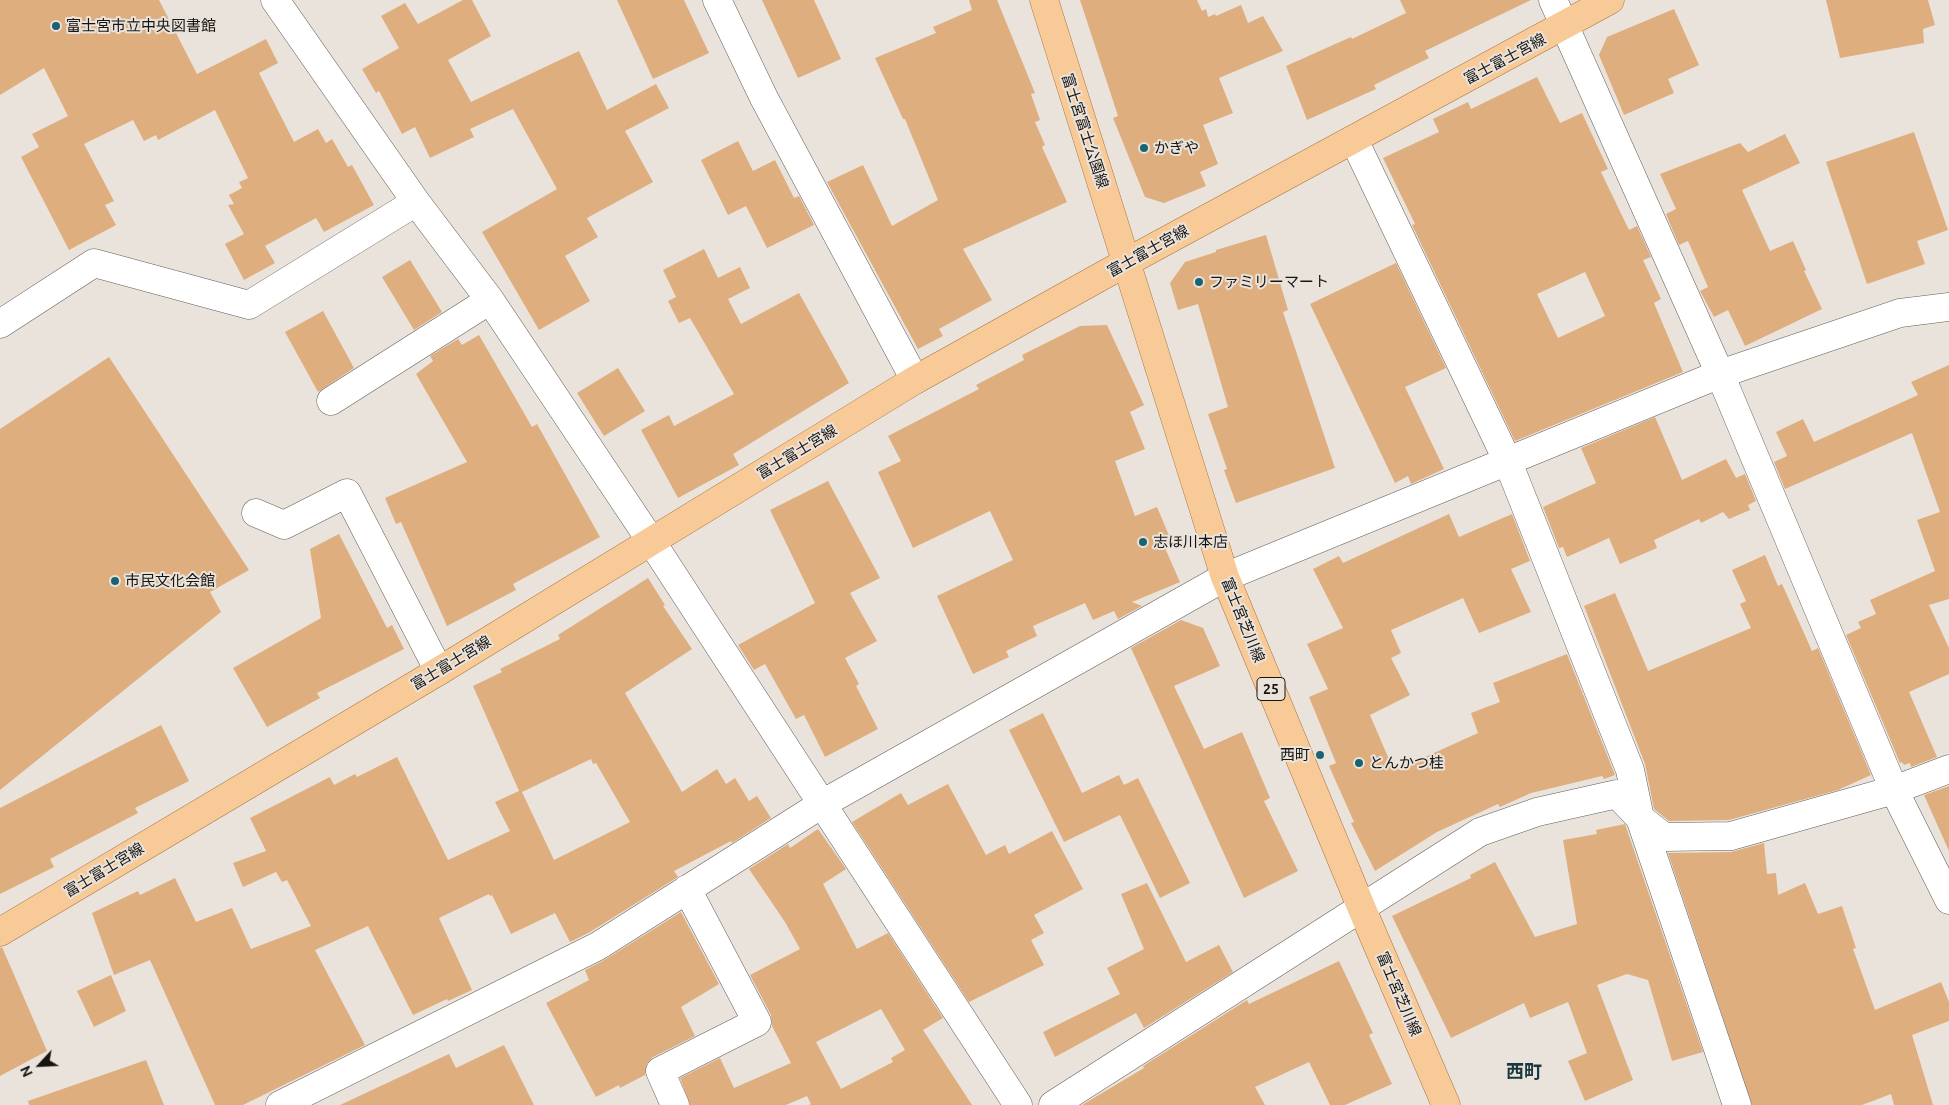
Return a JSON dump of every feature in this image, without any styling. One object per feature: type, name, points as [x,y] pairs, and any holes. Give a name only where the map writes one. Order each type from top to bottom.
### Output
[{"type":"main road","name":"富士宮富士公園線","points":[[1044,0],[1127,262]]},
{"type":"main road","name":"富士富士宮線","points":[[0,932],[439,671],[915,380],[1127,262],[1610,0]]},
{"type":"main road","name":"富士宮芝川線","points":[[1127,262],[1225,577],[1362,909],[1446,1105]]},
{"type":"street","points":[[275,0],[416,202],[490,300],[651,541],[1018,1105]]},
{"type":"street","points":[[717,0],[764,98],[915,380]]},
{"type":"street","points":[[1553,0],[1720,374],[1894,790],[1949,900]]},
{"type":"street","points":[[1354,140],[1508,462],[1630,770],[1640,818],[1737,1105]]},
{"type":"street","points":[[0,324],[94,263],[249,305],[416,202]]},
{"type":"street","points":[[331,401],[490,300]]},
{"type":"street","points":[[280,1105],[598,946],[822,804],[1225,577],[1720,374],[1900,313],[1949,308]]},
{"type":"street","points":[[256,513],[284,525],[347,493],[439,671]]},
{"type":"street","points":[[1053,1105],[1480,832],[1537,812],[1617,794],[1640,818],[1664,837],[1731,836],[1894,790],[1949,770]]},
{"type":"street","points":[[675,1105],[660,1071],[757,1022],[687,889]]},
{"type":"building","points":[[0,0],[159,0],[197,74],[266,39],[278,63],[259,73],[294,142],[318,129],[326,143],[332,139],[348,167],[352,165],[374,205],[324,232],[316,218],[265,246],[275,263],[244,280],[225,244],[244,234],[228,205],[234,204],[229,195],[242,188],[239,182],[248,178],[215,110],[158,140],[156,135],[144,141],[133,120],[84,144],[114,201],[105,205],[116,225],[69,250],[21,157],[39,147],[32,134],[68,116],[44,68],[0,95]]},
{"type":"building","points":[[463,0],[472,0],[491,36],[448,60],[471,102],[579,51],[607,110],[656,84],[669,108],[625,131],[653,182],[587,218],[598,237],[565,256],[590,301],[539,330],[482,232],[557,189],[513,109],[470,129],[474,137],[430,158],[415,127],[402,134],[379,91],[376,93],[362,69],[399,48],[381,16],[405,3],[418,24]]},
{"type":"building","points":[[617,0],[684,0],[709,53],[653,79]]},
{"type":"building","points":[[762,0],[814,0],[841,59],[798,78]]},
{"type":"building","points":[[969,0],[997,0],[1035,93],[1031,94],[1040,120],[1035,122],[1045,145],[1042,147],[1067,202],[963,249],[992,300],[939,329],[943,336],[918,349],[827,182],[863,165],[892,226],[938,200],[905,119],[903,119],[875,58],[936,33],[933,27],[972,10]]},
{"type":"building","points":[[1080,0],[1197,0],[1202,11],[1206,9],[1208,17],[1215,14],[1216,16],[1241,5],[1248,23],[1263,16],[1283,51],[1219,78],[1233,113],[1203,125],[1218,164],[1200,172],[1206,186],[1164,203],[1145,197],[1113,118],[1118,116]]},
{"type":"building","points":[[1400,0],[1531,0],[1425,51],[1429,58],[1374,85],[1376,89],[1307,120],[1286,66],[1351,37],[1352,39],[1406,13]]},
{"type":"building","points":[[1826,0],[1928,0],[1935,25],[1923,29],[1924,43],[1840,58]]},
{"type":"building","points":[[1674,9],[1699,65],[1668,79],[1674,93],[1624,115],[1599,55],[1607,37]]},
{"type":"building","points":[[1537,77],[1560,123],[1582,113],[1608,169],[1601,172],[1629,230],[1637,226],[1651,257],[1643,260],[1661,299],[1654,303],[1683,372],[1515,441],[1412,225],[1415,224],[1383,158],[1439,132],[1433,119],[1468,102],[1471,109]],"holes":[[[1585,272],[1605,316],[1558,338],[1537,294]]]},
{"type":"building","points":[[1914,132],[1948,230],[1917,241],[1925,264],[1867,284],[1826,162]]},
{"type":"building","points":[[1785,134],[1800,163],[1742,190],[1770,251],[1793,241],[1806,270],[1804,271],[1822,309],[1745,346],[1728,310],[1714,317],[1700,291],[1708,287],[1688,241],[1679,245],[1666,214],[1676,209],[1660,174],[1740,143],[1748,152]]},
{"type":"building","points":[[738,141],[753,171],[775,160],[794,198],[799,196],[814,225],[767,248],[746,206],[728,215],[701,160]]},
{"type":"building","points":[[1266,235],[1288,310],[1283,312],[1335,468],[1236,503],[1224,470],[1227,469],[1208,414],[1228,407],[1198,304],[1178,310],[1170,283],[1185,262],[1216,252],[1216,250]]},
{"type":"building","points":[[704,249],[718,278],[740,267],[750,288],[728,299],[741,324],[799,293],[849,383],[733,454],[739,465],[678,498],[641,430],[669,415],[674,426],[734,394],[690,318],[679,323],[668,301],[676,297],[663,270]]},
{"type":"building","points":[[410,260],[442,312],[414,330],[382,277]]},
{"type":"building","points":[[1396,263],[1446,368],[1405,387],[1444,469],[1411,484],[1408,476],[1395,483],[1310,304]]},
{"type":"building","points":[[323,311],[354,368],[318,392],[285,332]]},
{"type":"building","points":[[1107,325],[1144,405],[1130,412],[1145,449],[1115,461],[1135,516],[1157,507],[1173,545],[1165,548],[1180,582],[1132,602],[1142,606],[1118,619],[1114,611],[1093,620],[1085,603],[1033,626],[1037,636],[1006,651],[1009,657],[973,674],[937,596],[1013,560],[990,511],[913,548],[878,472],[901,461],[888,436],[979,389],[976,385],[1024,360],[1022,355],[1080,326]]},
{"type":"building","points":[[479,335],[532,427],[537,424],[600,537],[513,584],[516,590],[447,626],[401,522],[396,524],[385,498],[467,462],[416,374],[433,361],[430,356],[458,339],[462,345]]},
{"type":"building","name":"市民文化会館","points":[[109,357],[249,570],[210,592],[221,612],[0,790],[0,429]]},
{"type":"building","points":[[1949,365],[1949,599],[1929,605],[1949,648],[1949,674],[1909,692],[1937,757],[1911,767],[1910,763],[1904,765],[1902,762],[1900,763],[1846,635],[1861,628],[1858,622],[1876,614],[1870,600],[1935,571],[1917,520],[1940,512],[1912,433],[1785,489],[1774,462],[1787,456],[1776,432],[1803,419],[1814,442],[1918,395],[1911,382]]},
{"type":"building","points":[[618,368],[645,411],[604,436],[577,393]]},
{"type":"building","points":[[1655,417],[1682,480],[1726,459],[1736,478],[1745,474],[1756,501],[1748,505],[1750,510],[1729,519],[1723,512],[1701,523],[1699,519],[1654,540],[1657,548],[1620,564],[1609,538],[1567,557],[1563,547],[1559,548],[1543,507],[1596,483],[1581,448]]},
{"type":"building","points":[[828,481],[880,578],[850,593],[877,641],[845,658],[859,684],[856,686],[878,729],[825,757],[804,715],[796,719],[765,664],[754,670],[738,645],[815,603],[770,510]]},
{"type":"building","points":[[1449,514],[1459,537],[1512,514],[1530,561],[1511,569],[1531,612],[1479,633],[1463,598],[1391,630],[1401,653],[1391,658],[1410,695],[1370,715],[1394,771],[1478,733],[1471,713],[1500,702],[1493,683],[1567,654],[1615,775],[1604,779],[1602,776],[1531,793],[1500,807],[1498,804],[1437,832],[1375,871],[1351,823],[1354,822],[1329,766],[1336,763],[1309,697],[1328,689],[1307,644],[1343,628],[1313,569],[1339,556],[1343,563]]},
{"type":"building","points":[[339,534],[387,628],[392,625],[404,649],[317,693],[320,698],[267,727],[233,668],[321,618],[310,549]]},
{"type":"building","points":[[1765,555],[1778,586],[1782,584],[1812,651],[1818,648],[1871,775],[1838,790],[1729,820],[1669,821],[1654,809],[1645,764],[1584,606],[1615,593],[1648,671],[1751,628],[1740,604],[1746,601],[1732,570]]},
{"type":"building","points":[[648,578],[665,605],[663,606],[692,649],[625,693],[682,792],[717,769],[726,784],[735,778],[749,801],[757,796],[771,818],[732,843],[731,841],[674,871],[678,877],[590,932],[570,942],[555,913],[511,934],[492,895],[490,896],[489,894],[439,918],[472,990],[413,1015],[368,926],[315,950],[365,1045],[243,1105],[215,1105],[150,960],[114,975],[92,913],[138,891],[140,895],[175,878],[196,922],[232,908],[251,949],[311,926],[287,880],[282,882],[276,872],[243,887],[233,863],[266,851],[250,818],[330,777],[334,785],[355,774],[357,777],[397,757],[448,860],[510,831],[495,802],[519,791],[473,686],[502,672],[500,669],[560,639],[558,635]],"holes":[[[591,759],[593,764],[596,763],[630,822],[554,860],[522,792]]]},
{"type":"building","points":[[1181,620],[1203,628],[1220,666],[1174,686],[1204,749],[1242,732],[1270,798],[1264,801],[1298,871],[1244,898],[1131,648]]},
{"type":"building","points":[[1043,713],[1082,793],[1119,775],[1124,785],[1138,778],[1190,883],[1160,898],[1120,815],[1064,842],[1009,730]]},
{"type":"building","points":[[161,725],[189,781],[135,808],[138,813],[50,859],[54,867],[0,894],[0,808]]},
{"type":"building","points":[[948,784],[986,855],[1005,845],[1009,854],[1052,831],[1083,889],[1034,915],[1044,933],[1031,940],[1044,965],[969,1002],[852,822],[901,793],[908,805]]},
{"type":"building","points":[[1949,786],[1949,851],[1924,795]]},
{"type":"building","points":[[1625,824],[1703,1052],[1672,1061],[1648,980],[1627,974],[1597,985],[1633,1080],[1585,1101],[1568,1061],[1587,1053],[1568,1002],[1530,1018],[1524,1003],[1451,1038],[1392,916],[1471,878],[1470,875],[1495,862],[1535,937],[1577,924],[1563,840],[1597,834],[1596,830]]},
{"type":"building","points":[[818,829],[846,869],[823,884],[857,949],[888,933],[943,1018],[923,1030],[972,1105],[809,1105],[811,1104],[807,1096],[786,1105],[690,1105],[680,1078],[720,1058],[734,1088],[791,1063],[772,1026],[771,1015],[750,975],[800,949],[785,922],[749,869],[788,844],[790,848]],"holes":[[[881,1009],[905,1050],[891,1058],[893,1062],[841,1089],[816,1042]]]},
{"type":"building","points":[[1764,843],[1767,874],[1776,873],[1778,895],[1805,883],[1818,914],[1842,906],[1856,948],[1853,949],[1875,1010],[1941,982],[1949,1002],[1949,1021],[1912,1035],[1933,1105],[1894,1105],[1891,1094],[1862,1105],[1752,1105],[1668,853],[1731,852]]},
{"type":"building","points":[[1147,883],[1186,962],[1219,945],[1233,972],[1144,1028],[1136,1013],[1055,1057],[1043,1032],[1120,994],[1107,968],[1144,949],[1121,894]]},
{"type":"building","points":[[681,912],[719,984],[681,1007],[695,1036],[653,1057],[647,1063],[645,1075],[620,1088],[619,1085],[596,1097],[546,1003],[589,980],[585,970]]},
{"type":"building","points":[[2,947],[47,1051],[0,1076],[0,948]]},
{"type":"building","points":[[1339,961],[1373,1033],[1369,1035],[1392,1084],[1345,1105],[1330,1105],[1309,1062],[1255,1087],[1265,1105],[1082,1105],[1144,1068],[1143,1066],[1247,1000],[1249,1004]]},
{"type":"building","points":[[111,975],[126,1011],[94,1027],[77,991]]},
{"type":"building","points":[[504,1045],[534,1105],[340,1105],[449,1054],[456,1068]]},
{"type":"building","points":[[146,1060],[164,1105],[29,1105],[28,1101]]},
{"type":"place","name":"富士宮市立中央図書館","points":[[56,26]]},
{"type":"place","name":"かぎや","points":[[1144,148]]},
{"type":"place","name":"ファミリーマート","points":[[1199,282]]},
{"type":"place","name":"志ほ川本店","points":[[1143,542]]},
{"type":"place","name":"市民文化会館","points":[[115,581]]},
{"type":"place","name":"西町","points":[[1320,755]]},
{"type":"place","name":"とんかつ桂","points":[[1359,763]]},
{"type":"district","name":"西町","points":[[1524,1072]]}]
